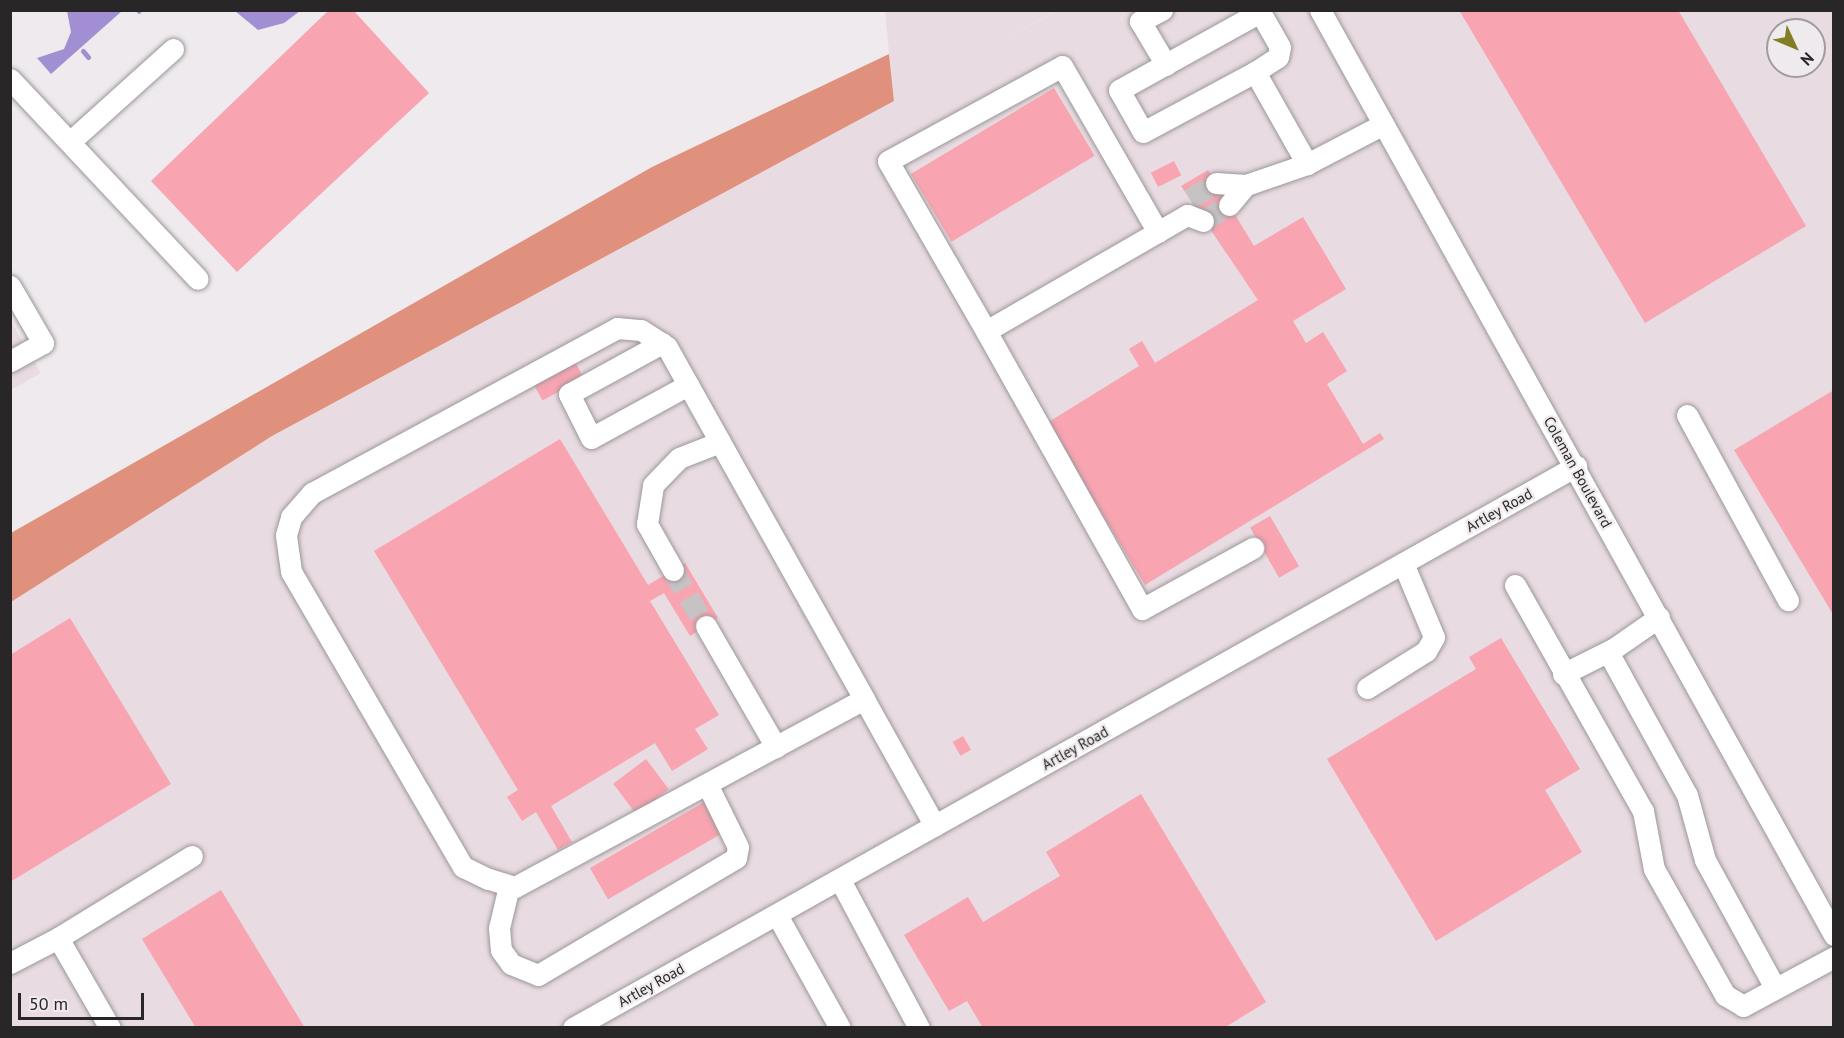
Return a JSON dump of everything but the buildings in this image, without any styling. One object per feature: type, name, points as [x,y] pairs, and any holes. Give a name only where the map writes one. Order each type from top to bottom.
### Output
[{"type":"street","points":[[1162,10],[1140,21],[1166,65]]},
{"type":"street","name":"Coleman Boulevard","points":[[1320,10],[1382,125],[1576,466],[1833,935]]},
{"type":"street","points":[[1260,11],[1280,47],[1278,57],[1255,72],[1143,132],[1119,90],[1166,65],[1260,11]]},
{"type":"street","points":[[72,140],[173,49]]},
{"type":"street","points":[[1158,232],[1062,66],[888,161],[1143,609],[1253,548]]},
{"type":"street","points":[[1255,72],[1307,164]]},
{"type":"street","points":[[10,79],[72,140],[198,279]]},
{"type":"street","points":[[1223,194],[1307,164],[1382,125]]},
{"type":"street","points":[[986,331],[1194,211]]},
{"type":"street","points":[[10,286],[43,343],[10,361]]},
{"type":"street","points":[[864,699],[707,784],[510,885],[463,867],[443,834],[291,571],[286,535],[291,517],[312,493],[617,328],[641,330],[662,343],[688,385],[864,699],[935,826]]},
{"type":"street","points":[[662,343],[585,385],[567,399],[591,438],[688,385]]},
{"type":"street","points":[[1687,415],[1788,600]]},
{"type":"street","points":[[673,570],[647,524],[653,485],[679,458],[720,442]]},
{"type":"street","name":"Artley Road","points":[[573,1028],[1576,466]]},
{"type":"street","points":[[1367,688],[1426,651],[1434,637],[1403,563]]},
{"type":"street","points":[[1515,585],[1642,811],[1654,869],[1725,995],[1743,1006],[1833,957]]},
{"type":"street","points":[[1563,674],[1608,652],[1659,617]]},
{"type":"street","points":[[706,626],[776,747]]},
{"type":"street","points":[[1608,652],[1687,795],[1701,853],[1775,988]]},
{"type":"street","points":[[510,885],[499,928],[501,950],[511,964],[537,975],[736,858],[738,847],[707,784]]},
{"type":"street","points":[[10,963],[58,938],[192,856]]},
{"type":"street","points":[[840,880],[919,1028]]},
{"type":"street","points":[[777,915],[840,1028]]},
{"type":"street","points":[[58,938],[110,1028]]},
{"type":"shaded area","points":[[1058,10],[1833,11],[1833,1027],[11,1028],[11,602],[272,436],[894,101],[885,11],[1055,11],[982,52]]},
{"type":"shaded area","points":[[67,11],[122,11],[51,74],[37,58],[64,49],[71,32]]},
{"type":"shaded area","points":[[235,11],[300,11],[284,23],[258,30]]},
{"type":"shaded area","points":[[889,54],[894,101],[272,436],[11,602],[11,533],[652,167]]},
{"type":"shaded area","points":[[10,320],[41,373],[11,390],[10,390]]},
{"type":"waterway","points":[[83,51],[88,57]]},
{"type":"tunnel","points":[[1190,199],[1216,183]]},
{"type":"tunnel","points":[[1203,221],[1229,205]]},
{"type":"tunnel","points":[[673,570],[706,626]]}]
